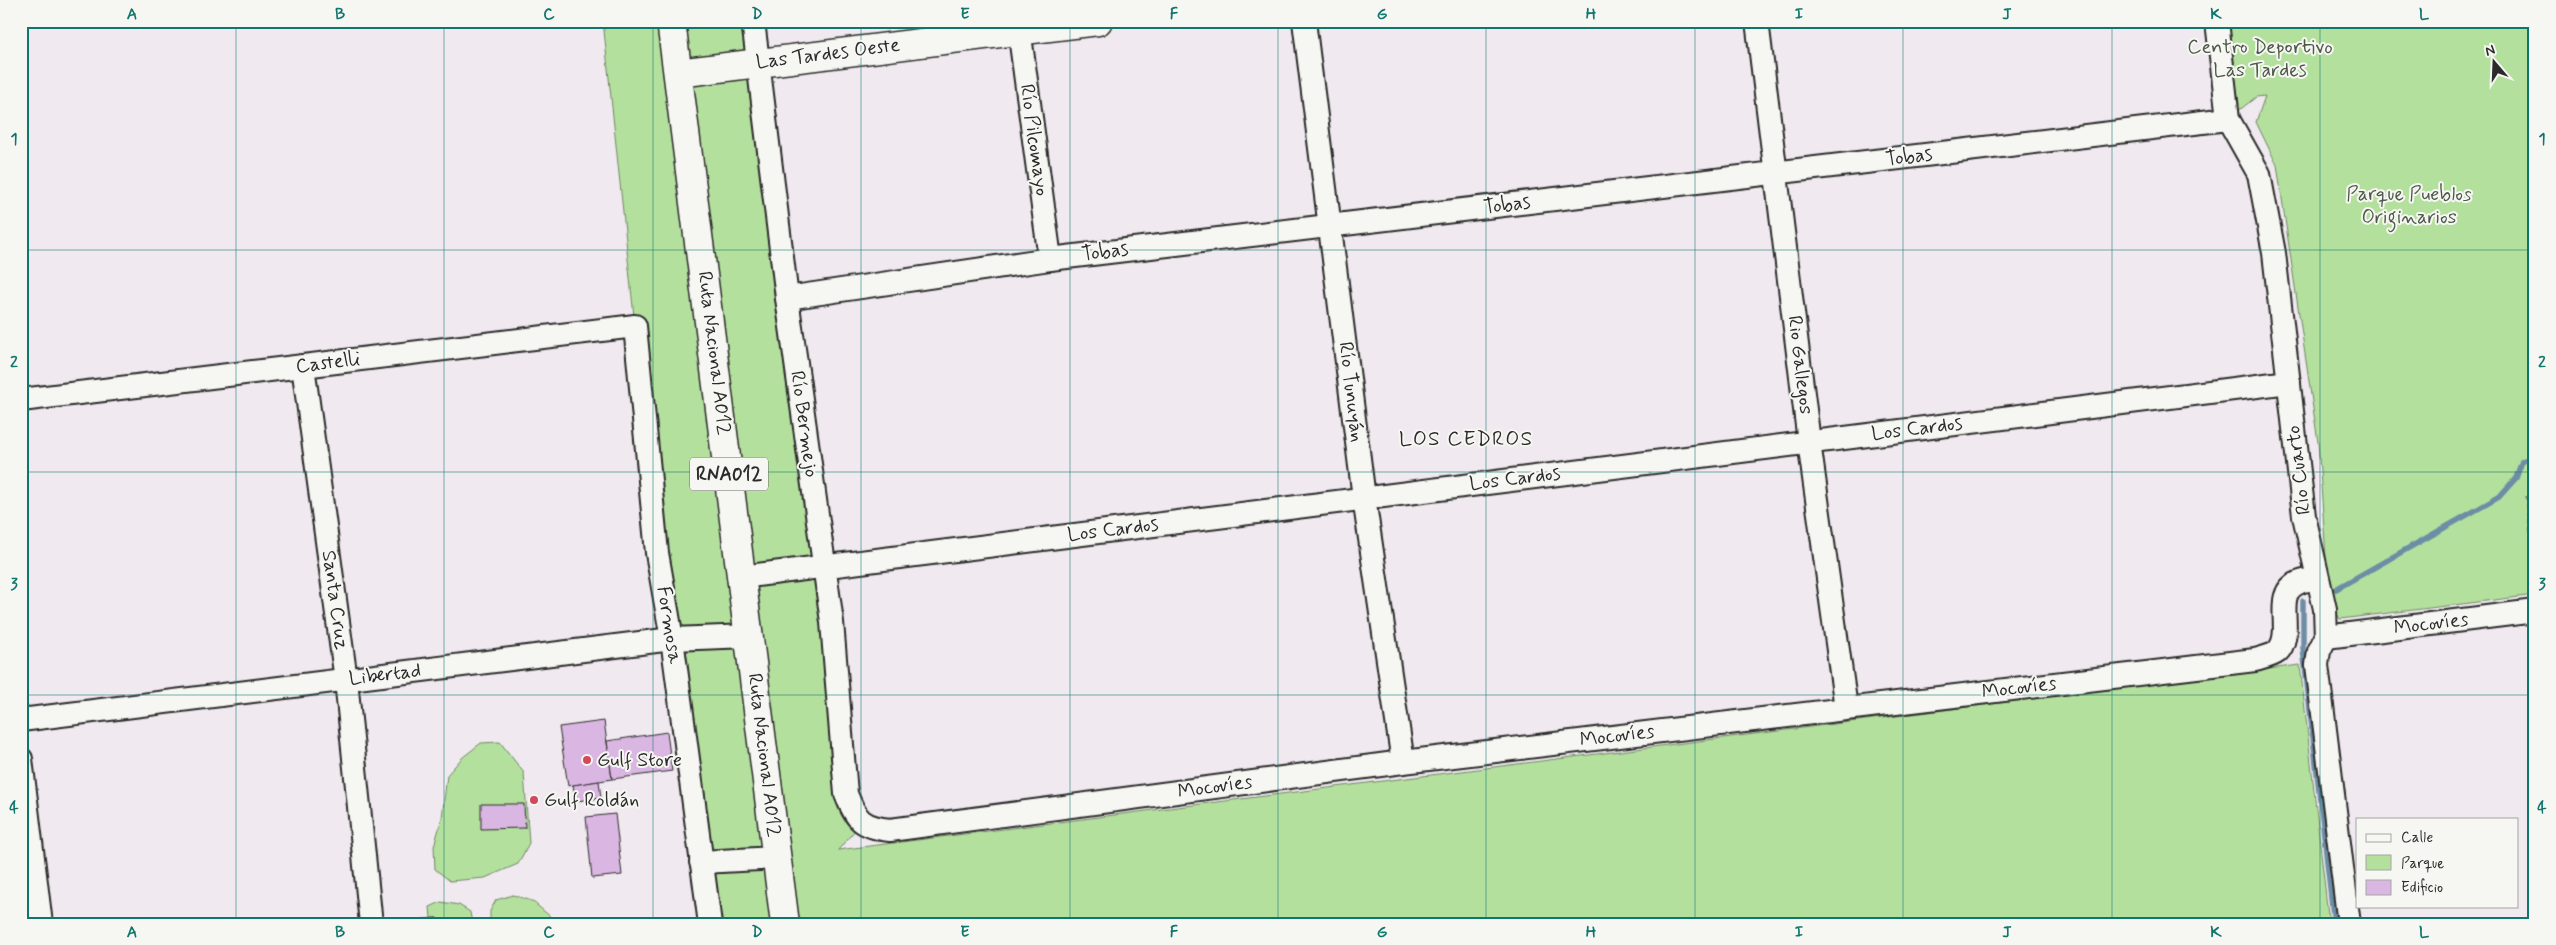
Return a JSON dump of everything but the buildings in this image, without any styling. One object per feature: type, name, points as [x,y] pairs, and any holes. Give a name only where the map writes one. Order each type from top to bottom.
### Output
[{"type":"main road","name":"Ruta Nacional A012","points":[[671,21],[785,924]]},
{"type":"main road","name":"Las Tardes Oeste","points":[[678,73],[1019,26],[1098,21]]},
{"type":"street","name":"Río Bermejo","points":[[753,21],[787,298],[832,622],[846,794],[853,812],[862,822]]},
{"type":"street","name":"Río Tunuyán","points":[[1304,21],[1364,498],[1403,762]]},
{"type":"street","name":"Rio Gallegos","points":[[1757,21],[1809,442],[1846,708]]},
{"type":"street","name":"Río Cuarto","points":[[2217,21],[2228,119],[2259,174],[2274,253],[2304,516],[2325,609],[2326,637],[2319,651],[2317,665],[2349,924]]},
{"type":"street","name":"Río Pilcomayo","points":[[1019,26],[1050,258]]},
{"type":"street","name":"Tobas","points":[[787,298],[1050,258],[2228,119]]},
{"type":"street","name":"Castelli","points":[[21,400],[635,326]]},
{"type":"street","name":"Formosa","points":[[635,326],[657,553],[672,639],[700,862],[710,924]]},
{"type":"street","name":"Santa Cruz","points":[[303,366],[346,680],[371,924]]},
{"type":"street","name":"Los Cardos","points":[[742,576],[2289,382]]},
{"type":"street","name":"Mocovíes","points":[[862,822],[871,828],[890,830],[1403,762],[2255,660],[2276,654],[2283,644],[2287,592],[2297,583],[2317,579]]},
{"type":"street","name":"Mocovíes","points":[[2326,637],[2535,611]]},
{"type":"street","name":"Libertad","points":[[21,720],[672,639],[749,636]]},
{"type":"street","points":[[21,759],[41,924]]},
{"type":"street","points":[[700,862],[777,858]]},
{"type":"path","points":[[2527,496],[2535,566]]},
{"type":"green space","points":[[603,21],[753,21],[846,794],[862,822],[838,850],[2300,665],[2329,924],[710,924],[635,326]]},
{"type":"green space","name":"Parque Pueblos Originarios","points":[[2217,21],[2535,21],[2535,595],[2340,619],[2329,600],[2318,442],[2277,165],[2256,122],[2265,96],[2256,97],[2228,119]]},
{"type":"green space","points":[[500,742],[524,773],[529,843],[518,864],[485,878],[450,881],[435,869],[434,846],[442,818],[447,775],[462,758],[481,743]]},
{"type":"green space","points":[[513,895],[532,901],[552,918],[541,920],[541,924],[483,924],[490,923],[490,911],[496,900]]},
{"type":"green space","points":[[441,902],[459,905],[470,912],[472,924],[438,924],[437,918],[431,918],[430,907]]},
{"type":"waterway","points":[[2336,589],[2499,497],[2516,478],[2522,461],[2535,456]]},
{"type":"waterway","points":[[2303,601],[2303,648],[2334,924]]},
{"type":"place","name":"Gulf Store","points":[[587,760]]},
{"type":"place","name":"Gulf Roldán","points":[[534,800]]},
{"type":"district","name":"LOS CEDROS","points":[[1466,439]]},
{"type":"park label","name":"Centro Deportivo Las Tardes","points":[[2260,58]]}]
